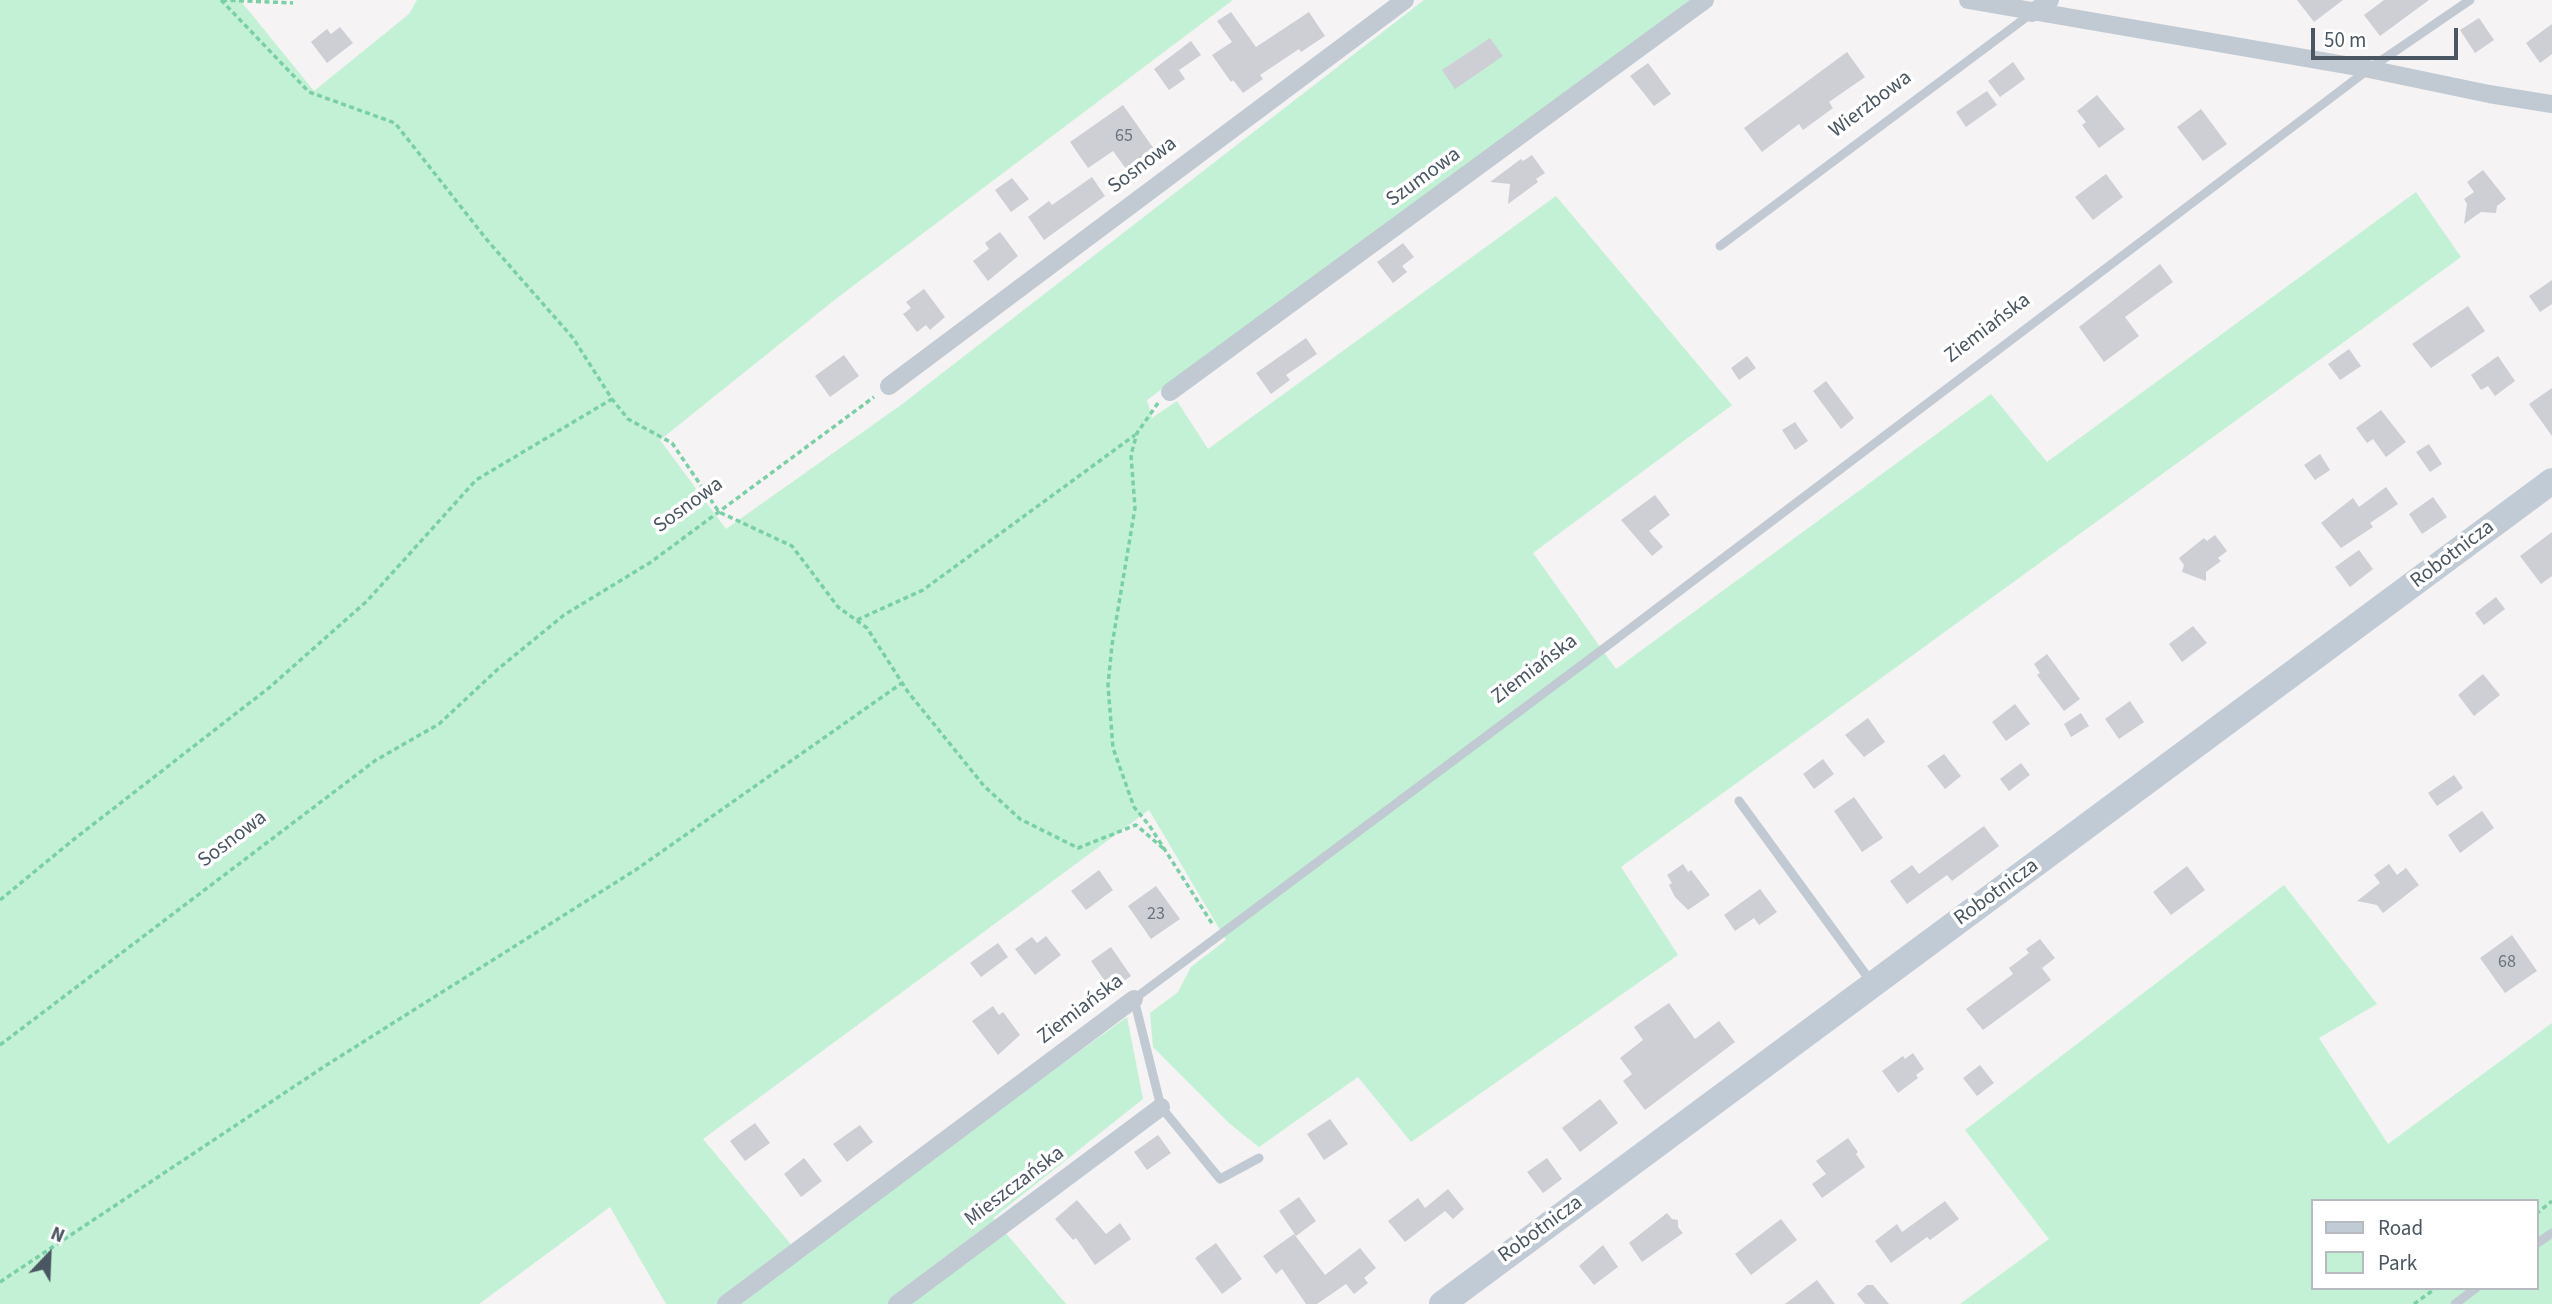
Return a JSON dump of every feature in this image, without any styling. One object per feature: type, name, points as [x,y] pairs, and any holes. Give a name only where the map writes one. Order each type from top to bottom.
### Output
[{"type":"street","name":"Sosnowa","points":[[888,386],[1405,0]]},
{"type":"street","name":"Szumowa","points":[[1170,392],[1705,0]]},
{"type":"street","points":[[1968,0],[2370,69],[2552,104]]},
{"type":"street","name":"Wierzbowa","points":[[2032,13],[2050,0]]},
{"type":"street","name":"Robotnicza","points":[[1441,1304],[2552,481]]},
{"type":"street","name":"Ziemiańska","points":[[726,1304],[1134,999]]},
{"type":"street","name":"Mieszczańska","points":[[897,1304],[1161,1107]]},
{"type":"lane","name":"Ziemiańska","points":[[1134,999],[1611,643],[2370,69],[2470,0]]},
{"type":"lane","name":"Wierzbowa","points":[[1720,246],[2032,13]]},
{"type":"lane","points":[[1739,801],[1873,985]]},
{"type":"lane","points":[[1134,999],[1161,1107],[1220,1179],[1259,1158]]},
{"type":"lane","points":[[2455,1304],[2473,1290]]},
{"type":"path","points":[[221,0],[293,3]]},
{"type":"path","points":[[221,0],[309,92],[395,123],[487,240],[573,338],[628,419],[672,443],[719,512],[792,546],[838,607],[867,628],[902,682],[984,786],[1020,819],[1078,848],[1136,825],[1164,849]]},
{"type":"path","name":"Sosnowa","points":[[0,1045],[376,760],[439,724],[498,669],[564,615],[651,562],[888,386]]},
{"type":"path","points":[[1170,392],[1154,406],[1137,433],[1130,455],[1135,508],[1108,685],[1113,748],[1134,807],[1149,825],[1220,935]]},
{"type":"path","points":[[0,900],[270,687],[338,627],[367,601],[476,480],[612,399]]},
{"type":"path","points":[[857,621],[923,590],[1137,433]]},
{"type":"path","points":[[0,1282],[325,1066],[637,869],[902,682]]},
{"type":"path","points":[[2538,1212],[2552,1201]]},
{"type":"path","points":[[2414,1304],[2432,1290]]},
{"type":"green space","points":[[0,0],[240,0],[314,91],[409,14],[417,0],[1233,0],[837,298],[660,440],[726,529],[901,405],[1424,0],[1690,0],[1147,400],[1152,418],[1177,401],[1208,449],[1556,196],[1732,405],[1533,553],[1616,669],[1991,394],[2047,462],[2416,192],[2461,257],[1621,867],[1678,955],[1411,1142],[1358,1077],[1259,1147],[1230,1124],[1153,1047],[1150,1013],[1178,992],[1191,967],[1226,940],[1149,810],[703,1139],[799,1254],[1127,1017],[1143,1099],[993,1218],[1066,1304],[666,1304],[610,1207],[479,1304],[0,1304]]},
{"type":"green space","points":[[2284,885],[2377,1004],[2319,1038],[2388,1144],[2552,1023],[2552,1304],[1960,1304],[2049,1239],[1965,1130]]},
{"type":"building","points":[[2297,0],[2343,0],[2314,22]]},
{"type":"building","points":[[2384,0],[2429,0],[2380,36],[2364,15]]},
{"type":"building","points":[[1231,12],[1256,47],[1309,12],[1325,36],[1301,52],[1299,49],[1260,75],[1263,79],[1243,93],[1233,80],[1231,82],[1212,55],[1232,42],[1217,21]]},
{"type":"building","points":[[2479,18],[2494,40],[2475,53],[2460,30]]},
{"type":"building","points":[[2552,24],[2552,54],[2540,63],[2526,43]]},
{"type":"building","points":[[340,27],[353,43],[327,63],[311,42],[327,29],[331,34]]},
{"type":"building","points":[[1490,38],[1503,56],[1455,89],[1442,70]]},
{"type":"building","points":[[1191,41],[1201,55],[1179,70],[1185,79],[1169,90],[1154,69]]},
{"type":"building","points":[[1847,52],[1865,77],[1829,102],[1833,108],[1803,130],[1799,124],[1762,152],[1744,128]]},
{"type":"building","points":[[2013,62],[2025,79],[2000,97],[1988,81]]},
{"type":"building","points":[[1648,63],[1671,94],[1654,106],[1630,76]]},
{"type":"building","points":[[1987,91],[1997,105],[1966,127],[1956,112]]},
{"type":"building","points":[[2097,95],[2125,129],[2099,148],[2082,125],[2086,122],[2077,111]]},
{"type":"building","points":[[1123,105],[1154,149],[1126,169],[1113,151],[1088,168],[1070,142]]},
{"type":"building","points":[[2201,109],[2227,144],[2203,161],[2177,127]]},
{"type":"building","points":[[1532,155],[1545,173],[1536,179],[1538,182],[1508,204],[1510,184],[1490,182],[1521,159],[1523,161]]},
{"type":"building","points":[[2483,170],[2506,199],[2497,206],[2496,213],[2481,212],[2464,224],[2467,204],[2464,199],[2474,192],[2467,182]]},
{"type":"building","points":[[2106,174],[2123,197],[2093,220],[2075,197]]},
{"type":"building","points":[[1092,177],[1105,196],[1044,240],[1028,217],[1049,201],[1052,205]]},
{"type":"building","points":[[1012,178],[1029,199],[1011,212],[995,190]]},
{"type":"building","points":[[1000,232],[1018,256],[988,281],[973,261],[989,249],[985,243]]},
{"type":"building","points":[[1403,243],[1414,257],[1402,266],[1407,272],[1393,283],[1377,262]]},
{"type":"building","points":[[2160,264],[2173,282],[2125,317],[2139,336],[2104,362],[2079,327]]},
{"type":"building","points":[[2552,280],[2552,304],[2540,312],[2529,296]]},
{"type":"building","points":[[924,289],[945,317],[930,330],[926,325],[917,332],[903,314],[911,308],[906,302]]},
{"type":"building","points":[[2468,306],[2485,331],[2431,368],[2412,344]]},
{"type":"building","points":[[1306,338],[1317,354],[1286,375],[1290,380],[1271,394],[1256,373]]},
{"type":"building","points":[[2349,349],[2361,366],[2340,380],[2328,364]]},
{"type":"building","points":[[844,355],[859,376],[830,397],[815,376]]},
{"type":"building","points":[[1747,356],[1756,368],[1739,380],[1731,368]]},
{"type":"building","points":[[2498,356],[2515,381],[2495,396],[2488,386],[2481,390],[2471,375]]},
{"type":"building","points":[[1826,381],[1854,418],[1841,429],[1813,391]]},
{"type":"building","points":[[2552,388],[2552,436],[2529,404]]},
{"type":"building","points":[[2381,410],[2406,442],[2386,457],[2373,439],[2367,443],[2356,428]]},
{"type":"building","points":[[1795,422],[1808,441],[1795,450],[1782,430]]},
{"type":"building","points":[[2429,444],[2442,464],[2430,472],[2416,452]]},
{"type":"building","points":[[2320,454],[2330,470],[2315,480],[2304,465]]},
{"type":"building","points":[[2386,487],[2398,504],[2370,523],[2373,527],[2341,548],[2321,523],[2353,498],[2359,507]]},
{"type":"building","points":[[1655,495],[1670,515],[1649,531],[1663,547],[1652,556],[1621,520]]},
{"type":"building","points":[[2433,497],[2447,517],[2422,534],[2409,514]]},
{"type":"building","points":[[2552,532],[2552,576],[2541,584],[2520,556]]},
{"type":"building","points":[[2215,535],[2227,551],[2218,558],[2221,561],[2206,572],[2206,581],[2182,572],[2184,565],[2179,558],[2204,538],[2207,541]]},
{"type":"building","points":[[2359,550],[2373,569],[2350,587],[2335,567]]},
{"type":"building","points":[[2496,597],[2505,609],[2484,625],[2475,613]]},
{"type":"building","points":[[2193,626],[2207,643],[2182,662],[2169,644]]},
{"type":"building","points":[[2047,654],[2080,699],[2064,711],[2037,675],[2040,673],[2034,664]]},
{"type":"building","points":[[2483,674],[2500,695],[2474,716],[2458,695]]},
{"type":"building","points":[[2130,701],[2144,722],[2119,739],[2105,719]]},
{"type":"building","points":[[2015,704],[2030,724],[2006,741],[1992,722]]},
{"type":"building","points":[[2081,713],[2089,726],[2071,737],[2064,724]]},
{"type":"building","points":[[1868,718],[1885,742],[1864,757],[1845,735]]},
{"type":"building","points":[[1944,754],[1961,776],[1945,789],[1927,766]]},
{"type":"building","points":[[1823,759],[1834,774],[1814,789],[1803,774]]},
{"type":"building","points":[[2021,763],[2030,775],[2009,791],[2000,779]]},
{"type":"building","points":[[2454,775],[2463,788],[2437,806],[2428,793]]},
{"type":"building","points":[[1854,797],[1883,838],[1862,852],[1834,811]]},
{"type":"building","points":[[2482,811],[2494,828],[2460,853],[2448,835]]},
{"type":"building","points":[[1984,826],[1999,846],[1952,881],[1947,875],[1907,904],[1890,881],[1912,865],[1919,874]]},
{"type":"building","points":[[1683,864],[1710,895],[1688,910],[1675,897],[1667,875]]},
{"type":"building","points":[[2389,864],[2397,875],[2406,868],[2419,885],[2383,913],[2377,905],[2357,901],[2380,883],[2374,875]]},
{"type":"building","points":[[2187,866],[2205,890],[2171,915],[2153,892]]},
{"type":"building","points":[[1099,870],[1113,890],[1086,910],[1071,891]]},
{"type":"building","points":[[1156,886],[1180,919],[1151,939],[1128,906]]},
{"type":"building","points":[[1760,889],[1777,912],[1759,925],[1754,918],[1735,931],[1724,915]]},
{"type":"building","points":[[2512,935],[2537,971],[2505,993],[2480,958]]},
{"type":"building","points":[[1046,936],[1061,955],[1035,975],[1015,949],[1032,937],[1037,943]]},
{"type":"building","points":[[2040,939],[2055,958],[2042,968],[2051,980],[1983,1030],[1966,1009],[2013,974],[2009,968],[2029,953],[2026,949]]},
{"type":"building","points":[[998,943],[1008,957],[981,977],[970,963]]},
{"type":"building","points":[[1111,947],[1131,976],[1111,990],[1091,961]]},
{"type":"building","points":[[1669,1003],[1695,1039],[1719,1021],[1735,1042],[1645,1110],[1623,1081],[1632,1074],[1620,1058],[1643,1040],[1634,1027]]},
{"type":"building","points":[[993,1006],[999,1015],[1003,1012],[1020,1035],[998,1055],[972,1021]]},
{"type":"building","points":[[1913,1053],[1924,1069],[1916,1075],[1918,1078],[1898,1093],[1882,1071],[1903,1056],[1905,1059]]},
{"type":"building","points":[[1980,1065],[1994,1083],[1977,1096],[1963,1078]]},
{"type":"building","points":[[1600,1099],[1618,1123],[1580,1152],[1562,1128]]},
{"type":"building","points":[[1330,1119],[1348,1144],[1324,1160],[1307,1134]]},
{"type":"building","points":[[755,1123],[770,1143],[745,1161],[730,1141]]},
{"type":"building","points":[[860,1125],[873,1142],[847,1162],[833,1144]]},
{"type":"building","points":[[1158,1135],[1171,1153],[1147,1170],[1134,1152]]},
{"type":"building","points":[[1848,1138],[1865,1167],[1822,1198],[1812,1184],[1826,1174],[1816,1161]]},
{"type":"building","points":[[804,1158],[822,1181],[801,1197],[784,1174]]},
{"type":"building","points":[[1547,1158],[1562,1179],[1543,1193],[1527,1172]]},
{"type":"building","points":[[1448,1189],[1464,1209],[1453,1219],[1445,1211],[1405,1242],[1388,1221],[1418,1198],[1425,1208]]},
{"type":"building","points":[[1299,1197],[1316,1221],[1296,1236],[1279,1211]]},
{"type":"building","points":[[1077,1200],[1106,1234],[1120,1223],[1131,1239],[1095,1265],[1076,1238],[1073,1240],[1055,1219]]},
{"type":"building","points":[[1945,1201],[1959,1219],[1930,1240],[1927,1237],[1891,1263],[1875,1241],[1897,1224],[1902,1232]]},
{"type":"building","points":[[1667,1213],[1672,1219],[1678,1220],[1678,1227],[1683,1233],[1642,1262],[1629,1243]]},
{"type":"building","points":[[1781,1219],[1797,1240],[1751,1275],[1735,1254]]},
{"type":"building","points":[[1294,1234],[1325,1275],[1360,1248],[1376,1268],[1364,1278],[1368,1283],[1354,1294],[1346,1284],[1317,1304],[1306,1304],[1282,1269],[1276,1274],[1263,1256]]},
{"type":"building","points":[[1216,1243],[1242,1279],[1222,1294],[1195,1258]]},
{"type":"building","points":[[1603,1245],[1618,1267],[1594,1285],[1579,1266]]},
{"type":"building","points":[[1817,1280],[1835,1304],[1785,1304]]},
{"type":"building","points":[[1867,1285],[1873,1285],[1889,1304],[1865,1304],[1857,1294]]}]
